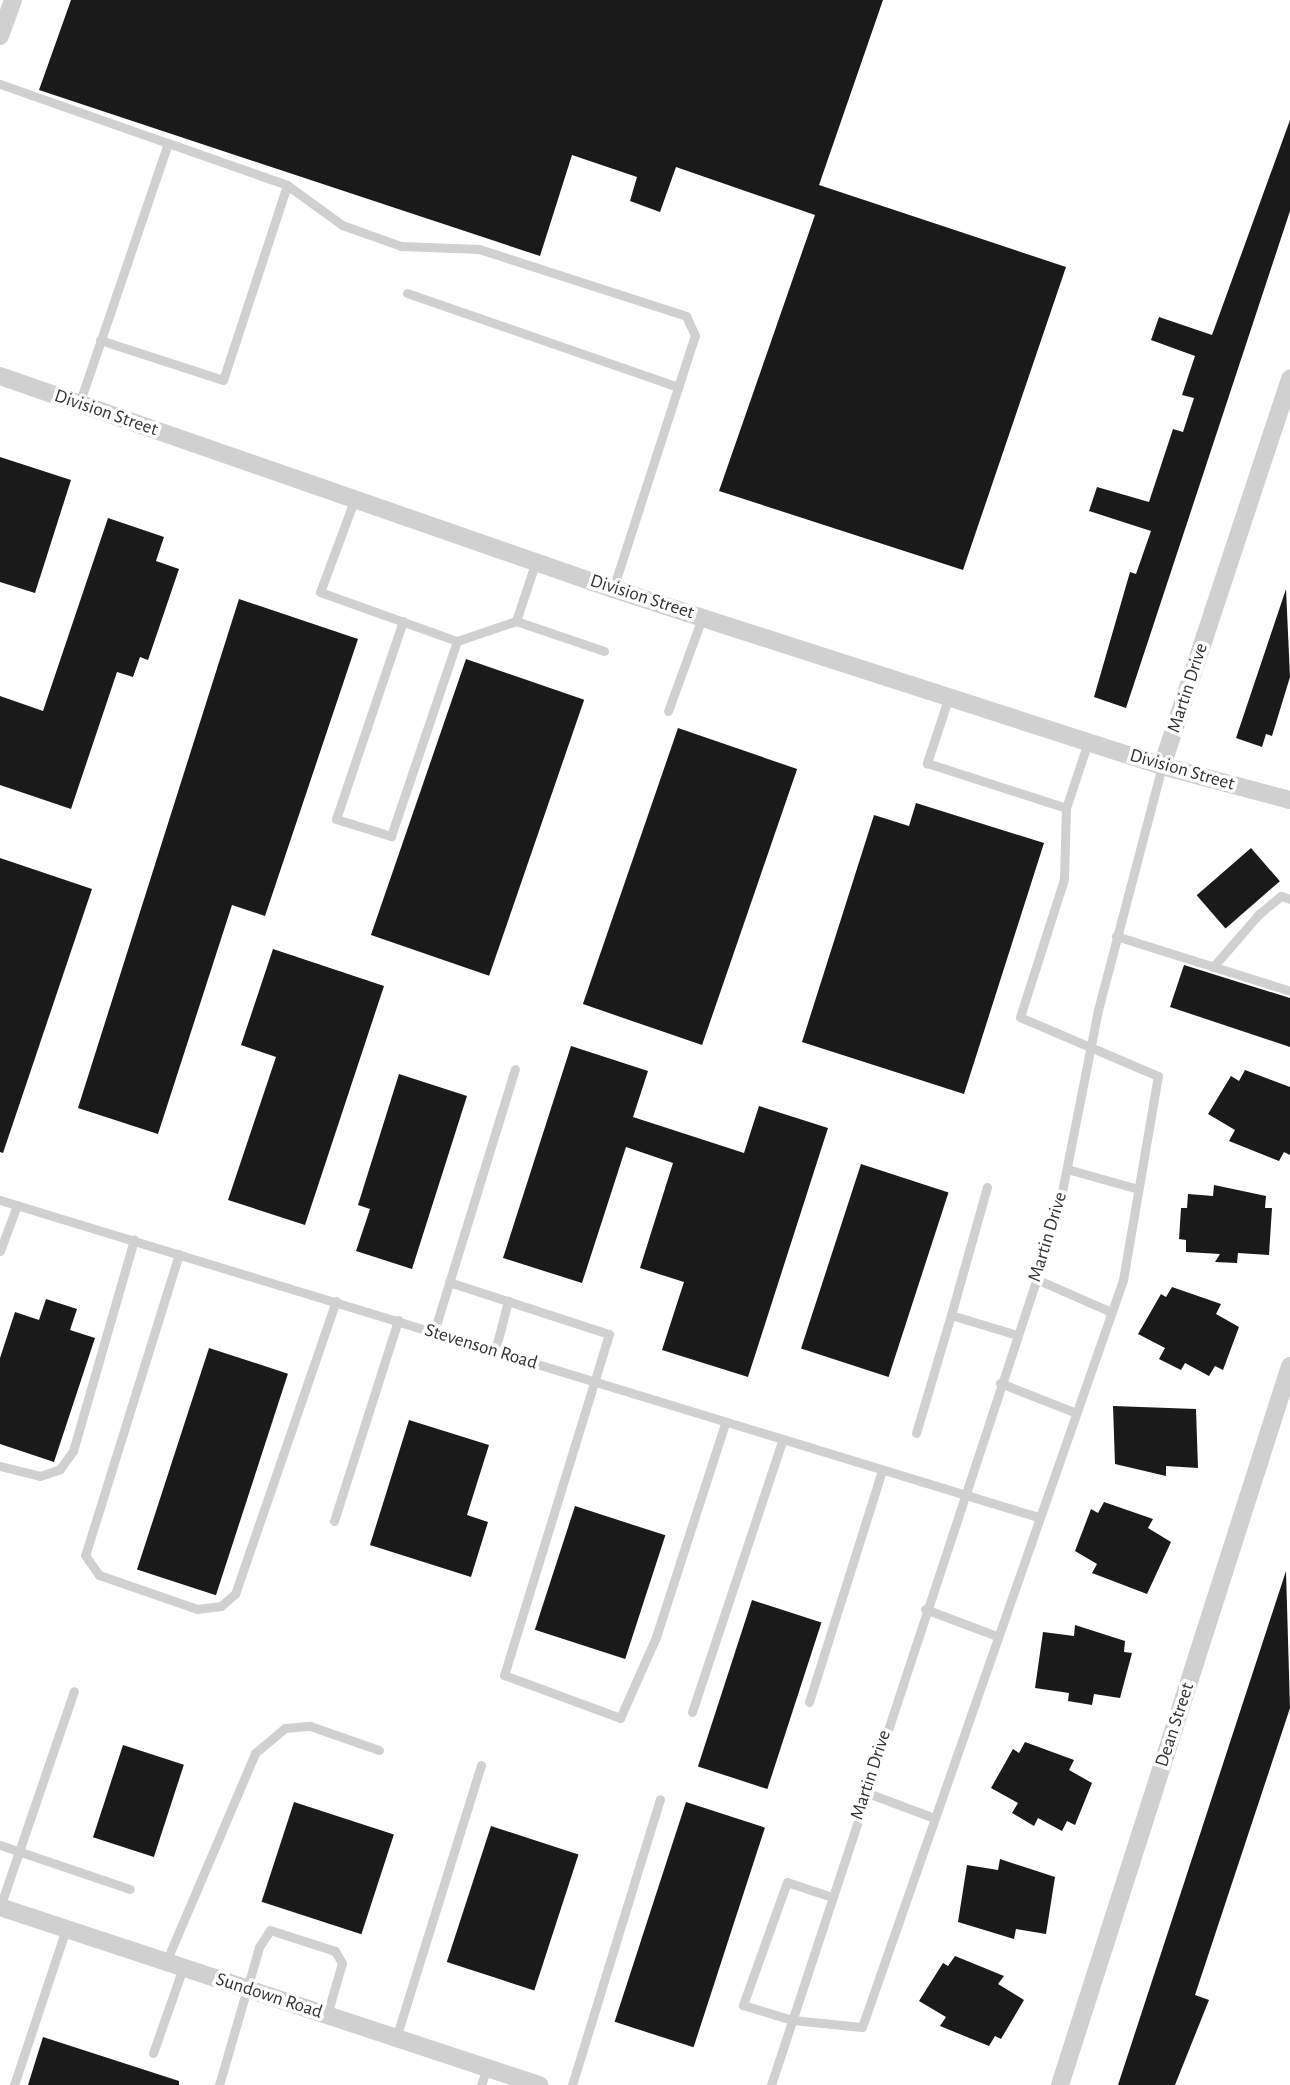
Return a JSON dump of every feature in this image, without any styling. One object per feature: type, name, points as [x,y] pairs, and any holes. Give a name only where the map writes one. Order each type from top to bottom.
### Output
[{"type":"street","points":[[0,36],[13,0]]},
{"type":"street","name":"Division Street","points":[[0,376],[613,589],[950,694],[1162,766],[1290,800]]},
{"type":"street","name":"Martin Drive","points":[[1162,766],[1290,379]]},
{"type":"street","name":"Dean Street","points":[[1060,2085],[1290,1366]]},
{"type":"street","name":"Sundown Road","points":[[0,1907],[396,2038],[484,2076],[539,2085]]},
{"type":"lane","points":[[0,84],[288,185],[342,225],[401,246],[479,249],[686,316],[695,335],[613,589]]},
{"type":"lane","points":[[79,404],[168,143]]},
{"type":"lane","points":[[100,340],[223,380],[288,185]]},
{"type":"lane","points":[[407,293],[678,387]]},
{"type":"lane","points":[[355,498],[320,592],[457,640],[516,621],[604,652]]},
{"type":"lane","points":[[516,621],[536,561]]},
{"type":"lane","points":[[668,711],[702,618]]},
{"type":"lane","points":[[403,621],[336,820],[391,836],[457,640]]},
{"type":"lane","points":[[950,694],[927,763],[1066,808]]},
{"type":"lane","points":[[832,1897],[787,1882],[743,2005],[792,2020],[862,2027],[1111,1312],[1138,1189],[1158,1076],[1020,1017],[1063,879],[1066,808],[1089,741]]},
{"type":"lane","name":"Martin Drive","points":[[771,2085],[960,1498],[1036,1279],[1067,1169],[1116,936],[1162,766]]},
{"type":"lane","points":[[1213,967],[1258,915],[1281,896],[1290,899]]},
{"type":"lane","points":[[1116,936],[1290,991]]},
{"type":"lane","points":[[434,1332],[516,1069]]},
{"type":"lane","points":[[1067,1169],[1138,1189]]},
{"type":"lane","points":[[916,1433],[987,1187]]},
{"type":"lane","name":"Stevenson Road","points":[[0,1200],[398,1320],[881,1474],[960,1498],[1038,1517]]},
{"type":"lane","points":[[0,1251],[17,1205]]},
{"type":"lane","points":[[0,1466],[40,1476],[60,1469],[73,1451],[134,1240]]},
{"type":"lane","points":[[179,1254],[85,1555],[99,1576],[197,1609],[221,1606],[235,1594],[336,1301]]},
{"type":"lane","points":[[1036,1279],[1111,1312]]},
{"type":"lane","points":[[449,1282],[609,1334],[504,1675],[620,1718],[656,1637],[725,1424]]},
{"type":"lane","points":[[495,1351],[508,1301]]},
{"type":"lane","points":[[951,1315],[1017,1335]]},
{"type":"lane","points":[[334,1521],[398,1320]]},
{"type":"lane","points":[[1000,1383],[1074,1412]]},
{"type":"lane","points":[[692,1712],[782,1442]]},
{"type":"lane","points":[[809,1702],[881,1474]]},
{"type":"lane","points":[[925,1609],[997,1636]]},
{"type":"lane","points":[[0,1907],[74,1690]]},
{"type":"lane","points":[[166,1962],[255,1753],[285,1728],[310,1726],[379,1750]]},
{"type":"lane","points":[[396,2038],[481,1765]]},
{"type":"lane","points":[[865,1792],[934,1818]]},
{"type":"lane","points":[[572,2085],[660,1798]]},
{"type":"lane","points":[[0,1844],[130,1889]]},
{"type":"lane","points":[[14,2085],[66,1929]]},
{"type":"lane","points":[[219,2085],[270,1930],[335,1951],[342,1963],[327,2015]]},
{"type":"lane","points":[[153,2053],[183,1968]]},
{"type":"building","points":[[71,0],[883,0],[819,185],[1066,267],[963,570],[719,491],[815,215],[676,167],[660,212],[630,201],[637,177],[572,155],[540,256],[39,90]]},
{"type":"building","points":[[1290,120],[1290,211],[1126,708],[1094,697],[1130,572],[1136,574],[1151,531],[1089,511],[1097,487],[1149,502],[1173,429],[1183,432],[1194,398],[1182,395],[1195,356],[1151,340],[1159,317],[1212,335]]},
{"type":"building","points":[[0,457],[71,480],[35,593],[0,582]]},
{"type":"building","points":[[108,518],[164,537],[156,561],[179,569],[148,660],[140,657],[133,677],[117,672],[71,809],[0,785],[0,696],[43,711]]},
{"type":"building","points":[[1286,589],[1290,677],[1272,736],[1266,734],[1262,747],[1236,738]]},
{"type":"building","points":[[239,599],[358,639],[265,916],[232,905],[158,1134],[78,1108]]},
{"type":"building","points":[[466,659],[584,700],[489,976],[371,935]]},
{"type":"building","points":[[678,728],[797,769],[702,1045],[583,1004]]},
{"type":"building","points":[[916,803],[1044,843],[964,1094],[802,1042],[874,815],[909,826]]},
{"type":"building","points":[[1251,848],[1280,881],[1226,928],[1197,895]]},
{"type":"building","points":[[0,858],[92,889],[3,1153],[0,1152]]},
{"type":"building","points":[[273,949],[384,986],[305,1225],[228,1200],[276,1057],[241,1045]]},
{"type":"building","points":[[1184,965],[1290,998],[1290,1047],[1170,1007]]},
{"type":"building","points":[[571,1046],[648,1071],[633,1117],[744,1153],[759,1106],[828,1128],[748,1377],[662,1350],[684,1282],[640,1268],[673,1163],[626,1147],[582,1283],[503,1258]]},
{"type":"building","points":[[1245,1070],[1290,1087],[1290,1155],[1284,1152],[1279,1161],[1229,1141],[1235,1130],[1208,1114],[1231,1076],[1239,1081]]},
{"type":"building","points":[[399,1074],[467,1096],[412,1269],[356,1251],[370,1209],[358,1205]]},
{"type":"building","points":[[861,1164],[948,1192],[889,1377],[801,1349]]},
{"type":"building","points":[[1214,1185],[1266,1196],[1265,1208],[1272,1208],[1269,1255],[1238,1253],[1237,1263],[1215,1262],[1220,1254],[1186,1252],[1186,1240],[1179,1239],[1181,1208],[1187,1208],[1188,1194],[1213,1196]]},
{"type":"building","points":[[1172,1287],[1221,1304],[1216,1314],[1239,1327],[1223,1370],[1215,1366],[1209,1376],[1185,1363],[1181,1370],[1159,1359],[1165,1348],[1138,1334],[1161,1294],[1166,1297]]},
{"type":"building","points":[[46,1299],[77,1309],[70,1330],[95,1338],[54,1462],[0,1444],[0,1358],[15,1312],[39,1320]]},
{"type":"building","points":[[209,1348],[288,1374],[216,1595],[137,1570]]},
{"type":"building","points":[[1113,1406],[1196,1409],[1198,1468],[1166,1466],[1166,1476],[1115,1464]]},
{"type":"building","points":[[409,1420],[489,1445],[467,1515],[488,1522],[471,1577],[370,1545]]},
{"type":"building","points":[[1104,1502],[1153,1519],[1148,1528],[1171,1542],[1147,1594],[1092,1573],[1097,1564],[1075,1551],[1091,1509],[1098,1513]]},
{"type":"building","points":[[575,1506],[665,1535],[625,1659],[535,1630]]},
{"type":"building","points":[[1286,1571],[1290,1708],[1195,1995],[1209,2000],[1175,2085],[1118,2085]]},
{"type":"building","points":[[752,1600],[821,1623],[767,1789],[698,1766]]},
{"type":"building","points":[[1075,1625],[1125,1641],[1124,1652],[1132,1653],[1120,1698],[1094,1694],[1092,1705],[1068,1701],[1069,1693],[1035,1688],[1043,1632],[1074,1636]]},
{"type":"building","points":[[1025,1742],[1074,1760],[1069,1770],[1092,1783],[1075,1825],[1067,1821],[1062,1831],[1038,1818],[1034,1826],[1012,1813],[1018,1803],[991,1788],[1013,1749],[1019,1753]]},
{"type":"building","points":[[123,1745],[184,1765],[154,1857],[93,1837]]},
{"type":"building","points":[[294,1802],[394,1834],[361,1934],[262,1902]]},
{"type":"building","points":[[686,1802],[765,1828],[694,2047],[615,2022]]},
{"type":"building","points":[[491,1826],[578,1854],[534,1990],[447,1962]]},
{"type":"building","points":[[1000,1859],[1055,1877],[1046,1934],[1016,1929],[1014,1939],[958,1922],[967,1865],[998,1870]]},
{"type":"building","points":[[955,1956],[1004,1976],[998,1984],[1024,2000],[1001,2039],[995,2036],[989,2046],[940,2026],[946,2017],[919,2001],[943,1963],[948,1966]]},
{"type":"building","points":[[43,2037],[179,2081],[179,2085],[28,2085]]}]
